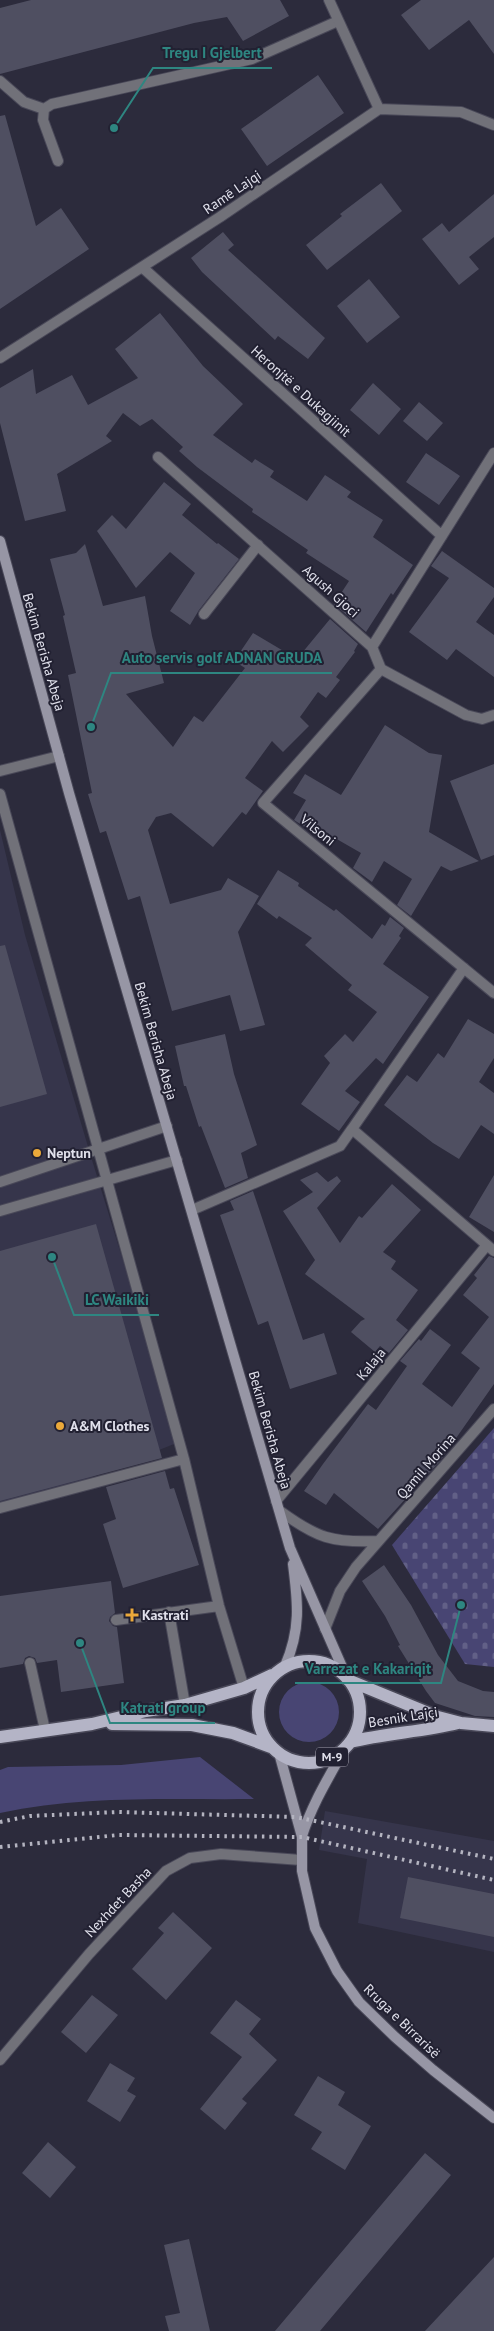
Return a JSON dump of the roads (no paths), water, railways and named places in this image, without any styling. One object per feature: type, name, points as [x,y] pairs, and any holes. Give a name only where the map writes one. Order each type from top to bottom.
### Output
[{"type":"main road","name":"M-9","points":[[0,1737],[92,1724],[146,1711],[185,1705],[244,1688],[274,1674],[285,1666],[310,1660],[329,1665],[347,1678],[358,1698],[360,1711],[358,1724],[347,1745],[327,1759],[307,1763],[293,1761],[275,1750],[233,1733],[192,1725],[92,1724]]},
{"type":"main road","name":"M-9","points":[[274,1674],[260,1696],[258,1710],[261,1729],[275,1750]]},
{"type":"main road","name":"Besnik Lajçi","points":[[347,1678],[421,1711],[460,1723],[494,1726]]},
{"type":"main road","name":"Besnik Lajçi","points":[[347,1745],[384,1734],[439,1728],[460,1723]]},
{"type":"street","points":[[329,0],[379,109],[461,112],[494,125]]},
{"type":"street","points":[[44,109],[52,104],[252,59],[338,21]]},
{"type":"street","points":[[0,81],[24,102],[44,109]]},
{"type":"street","points":[[44,109],[43,120],[58,161]]},
{"type":"street","name":"Ramē Lajqi","points":[[0,358],[220,217],[379,109]]},
{"type":"street","name":"Heronjtë e Dukagjinit","points":[[142,267],[442,536]]},
{"type":"street","points":[[372,647],[494,453]]},
{"type":"street","name":"Agush Gjoci","points":[[158,457],[372,647],[381,669]]},
{"type":"street","name":"Bekim Berisha Abeja","points":[[0,541],[59,756],[290,1548],[347,1678]]},
{"type":"street","points":[[204,614],[258,544]]},
{"type":"street","points":[[381,669],[466,715],[482,719],[494,715]]},
{"type":"street","name":"Vilsoni","points":[[381,669],[263,803],[494,993]]},
{"type":"street","points":[[0,771],[59,756]]},
{"type":"street","points":[[0,794],[184,1459],[219,1606],[244,1688]]},
{"type":"street","points":[[192,1210],[340,1146],[464,968]]},
{"type":"street","points":[[0,1182],[167,1126]]},
{"type":"street","name":"Kalaja","points":[[278,1506],[490,1248],[352,1129]]},
{"type":"street","points":[[0,1211],[177,1160]]},
{"type":"street","name":"Qamil Morina","points":[[325,1629],[340,1591],[378,1541],[494,1409]]},
{"type":"street","points":[[0,1508],[184,1459]]},
{"type":"street","points":[[278,1506],[295,1522],[324,1537],[340,1542],[378,1541]]},
{"type":"street","name":"Bekim Berisha Abeja","points":[[285,1666],[295,1642],[297,1617],[296,1589],[290,1548]]},
{"type":"street","points":[[116,1620],[219,1606]]},
{"type":"street","points":[[169,1612],[185,1705]]},
{"type":"street","points":[[30,1664],[45,1730]]},
{"type":"street","points":[[302,1837],[319,1795],[347,1745]]},
{"type":"street","points":[[275,1750],[302,1837]]},
{"type":"street","name":"Rruga e Birrarisë","points":[[302,1837],[304,1881],[315,1928],[337,1971],[359,2002],[433,2070],[494,2118]]},
{"type":"street","name":"Nexhdet Basha","points":[[0,2060],[89,1954],[166,1871],[190,1858],[221,1854],[302,1860]]},
{"type":"railway","points":[[0,1822],[30,1816],[118,1812],[296,1817],[494,1859]]},
{"type":"railway","points":[[0,1847],[118,1835],[302,1837],[494,1880]]},
{"type":"place","name":"Tregu I Gjelbert","points":[[114,128]]},
{"type":"place","name":"Auto servis golf ADNAN GRUDA","points":[[91,727]]},
{"type":"place","name":"Neptun","points":[[37,1153]]},
{"type":"place","name":"LC Waikiki","points":[[52,1257]]},
{"type":"place","name":"A&M Clothes","points":[[60,1426]]},
{"type":"place","name":"Varrezat e Kakariqit","points":[[461,1605]]},
{"type":"place","name":"Kastrati","points":[[132,1615]]},
{"type":"place","name":"Katrati group","points":[[80,1643]]}]
